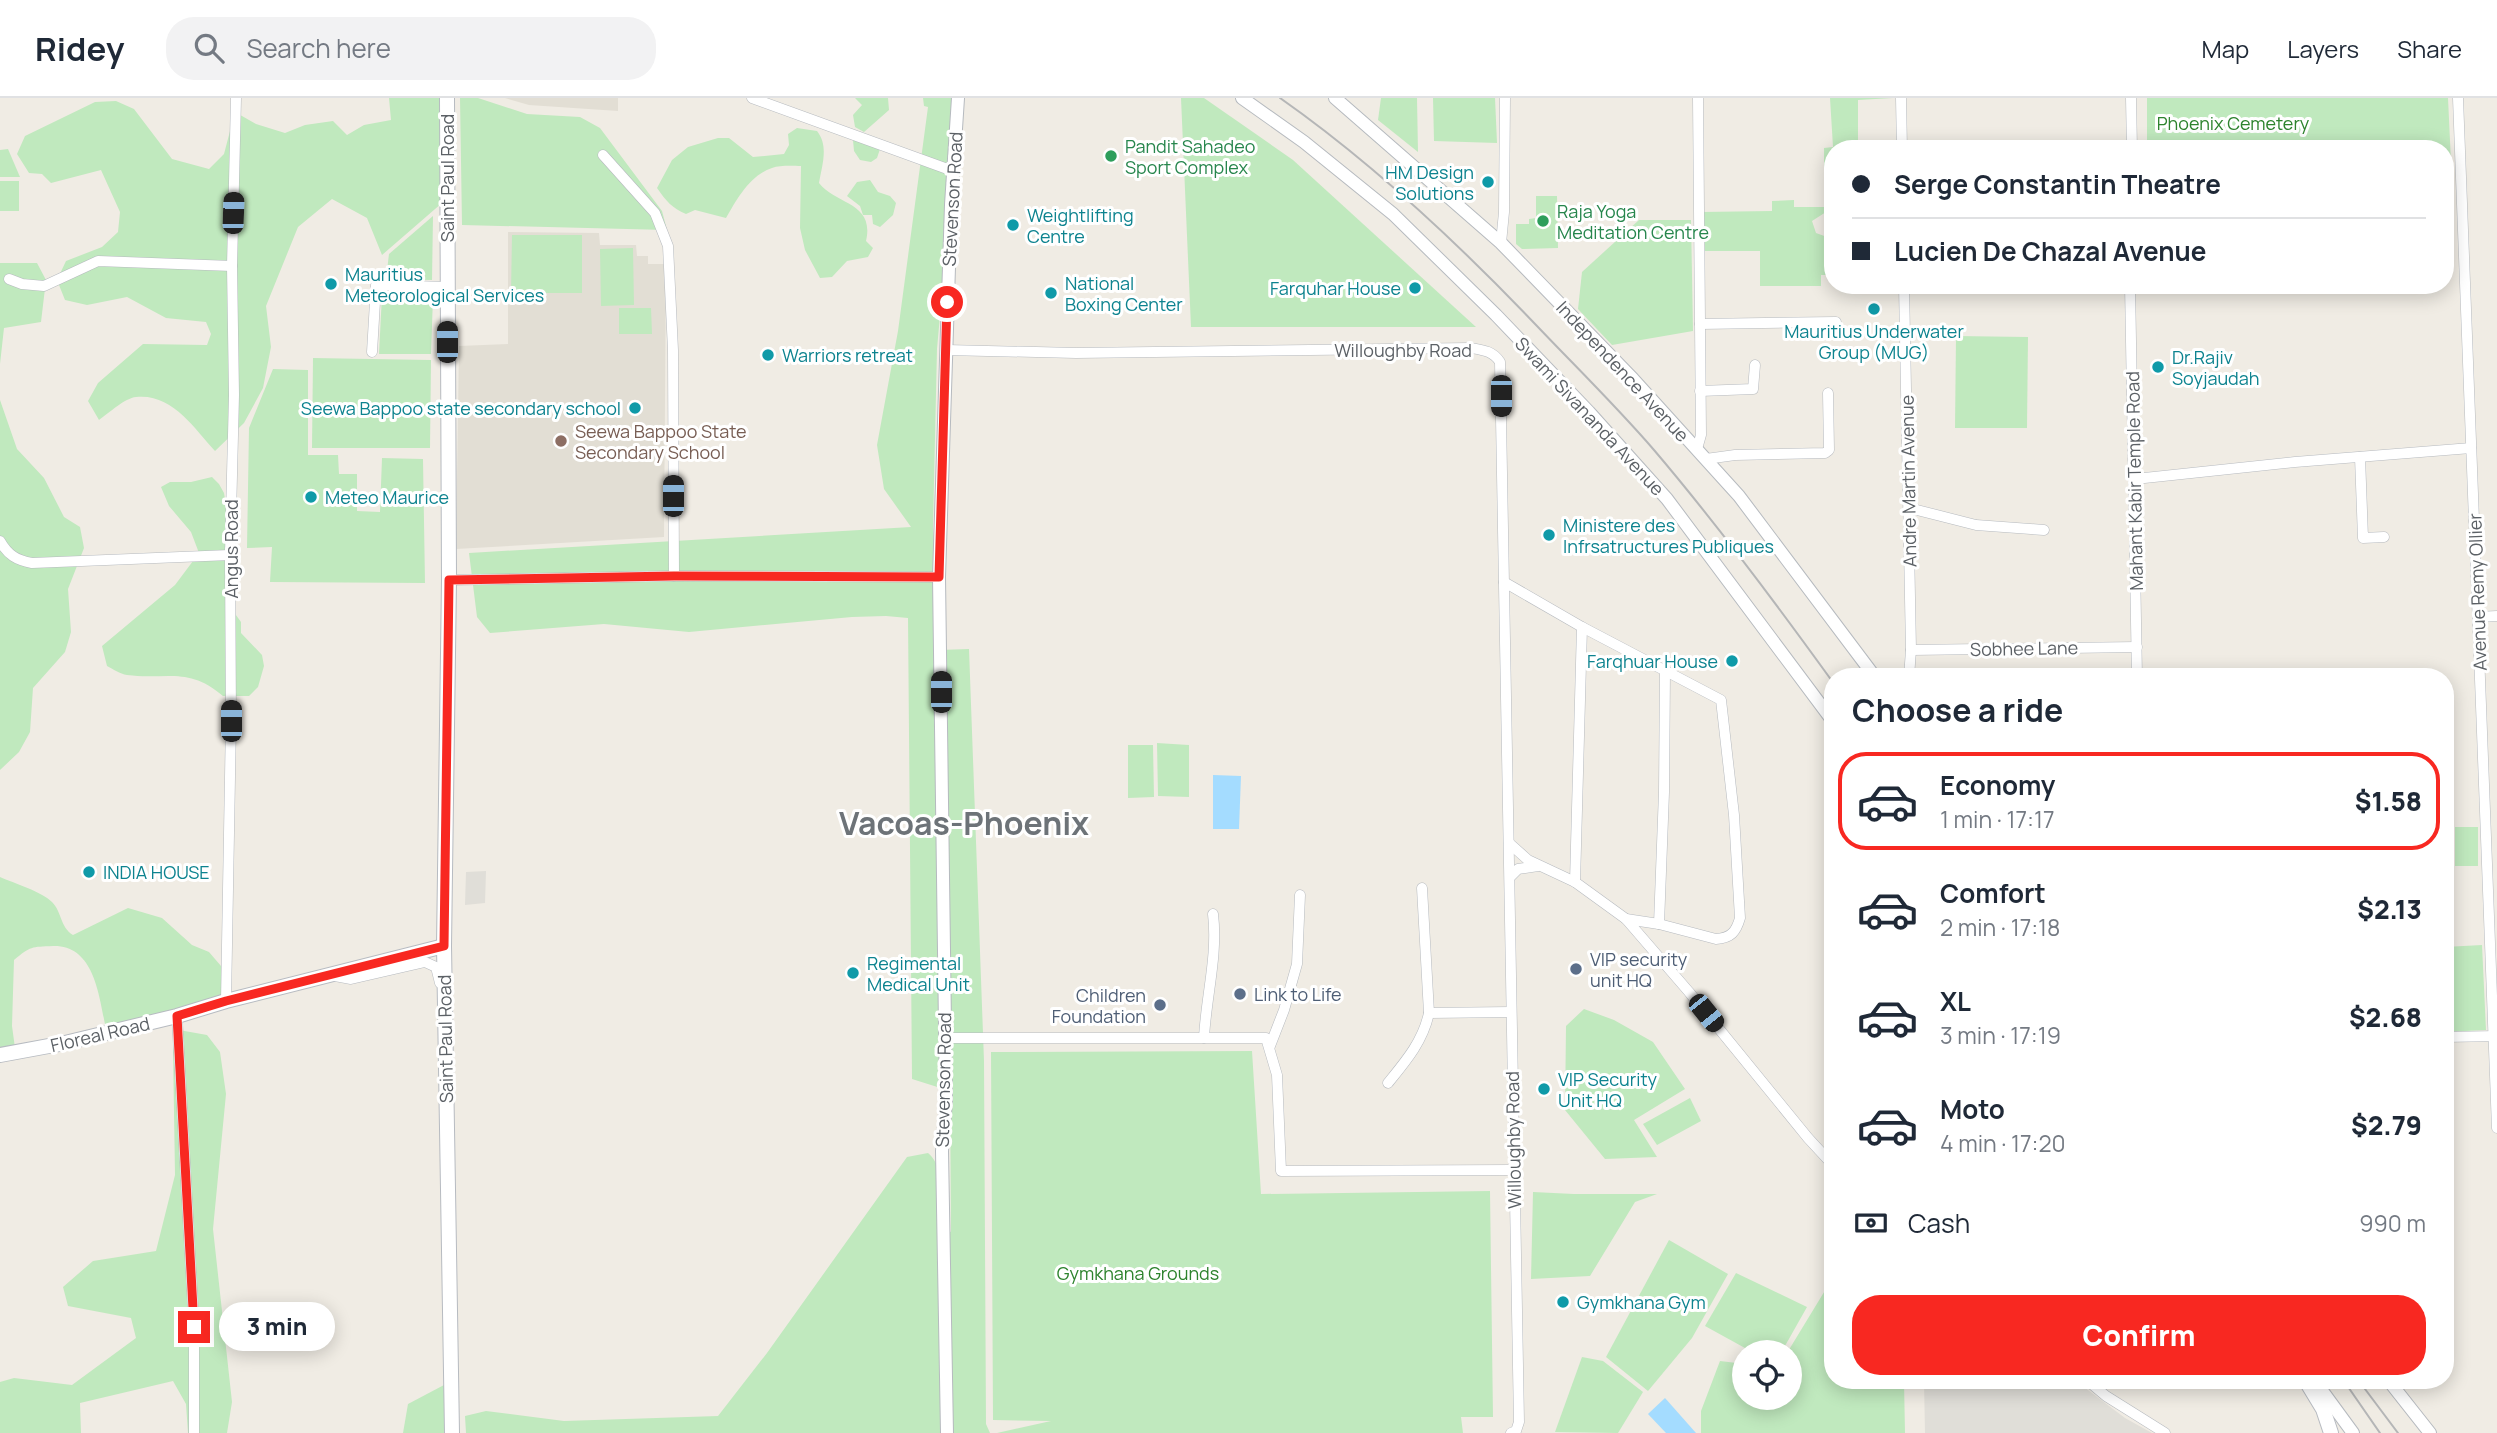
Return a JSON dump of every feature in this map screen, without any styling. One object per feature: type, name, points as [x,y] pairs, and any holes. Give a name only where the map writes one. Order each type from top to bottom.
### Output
[{"type":"main road","name":"Saint Paul Road","points":[[447,98],[449,580],[444,946],[452,1433]]},
{"type":"main road","name":"Floreal Road","points":[[0,1055],[65,1043],[177,1016],[444,946]]},
{"type":"main road","points":[[2311,1389],[2323,1409],[2330,1433]]},
{"type":"street","name":"Angus Road","points":[[226,1001],[234,395],[232,266],[236,98]]},
{"type":"street","points":[[752,98],[953,171]]},
{"type":"street","name":"Stevenson Road","points":[[947,1433],[942,1151],[946,1101],[939,577],[953,171],[958,98]]},
{"type":"street","name":"Swami Sivananda Avenue","points":[[1242,98],[1304,142],[1393,214],[1496,315],[1589,412],[1667,499],[1824,709]]},
{"type":"street","name":"Independence Avenue","points":[[1335,98],[1501,243],[1633,379],[1739,496],[1868,668]]},
{"type":"street","points":[[1501,243],[1505,98]]},
{"type":"street","points":[[1698,98],[1702,454],[1825,453],[1829,450],[1828,393]]},
{"type":"street","points":[[1901,98],[1902,140]]},
{"type":"street","points":[[2131,98],[2132,140]]},
{"type":"street","name":"Avenue Remy Ollier","points":[[2458,98],[2497,1128]]},
{"type":"street","points":[[603,155],[655,213],[668,246],[673,350],[674,576]]},
{"type":"street","points":[[9,279],[22,284],[44,286],[98,261],[232,266]]},
{"type":"street","points":[[372,352],[376,285],[447,287]]},
{"type":"street","name":"Andre Martin Avenue","points":[[1904,294],[1910,668]]},
{"type":"street","name":"Mahant Kabir Temple Road","points":[[2130,294],[2137,668]]},
{"type":"street","points":[[1700,324],[1836,322]]},
{"type":"street","name":"Willoughby Road","points":[[946,351],[1076,353],[1471,348],[1486,350],[1500,362],[1519,1422],[1516,1431],[1511,1433]]},
{"type":"street","points":[[1700,391],[1754,389],[1755,365]]},
{"type":"street","points":[[2135,479],[2470,448]]},
{"type":"street","points":[[2360,457],[2363,538],[2384,537]]},
{"type":"street","points":[[1909,508],[1976,525],[2044,530]]},
{"type":"street","points":[[0,541],[6,551],[17,560],[32,563],[230,555]]},
{"type":"street","points":[[449,580],[674,576],[939,577]]},
{"type":"street","points":[[1504,582],[1582,627],[1721,700],[1734,816],[1740,918],[1734,933],[1716,939],[1659,924],[1626,919]]},
{"type":"street","points":[[2478,617],[2497,616]]},
{"type":"street","points":[[1575,881],[1582,627]]},
{"type":"street","name":"Sobhee Lane","points":[[1911,650],[2137,647]]},
{"type":"street","points":[[1659,924],[1665,671]]},
{"type":"street","points":[[1508,843],[1528,860],[1575,881],[1626,919],[1824,1155]]},
{"type":"street","points":[[1511,876],[1518,869],[1530,866],[1552,870]]},
{"type":"street","points":[[1388,1083],[1408,1059],[1425,1031],[1429,1013],[1422,888]]},
{"type":"street","points":[[1270,1046],[1297,964],[1300,895]]},
{"type":"street","points":[[1205,1038],[1206,1003],[1216,936],[1213,914]]},
{"type":"street","points":[[330,975],[351,979],[419,962],[432,964],[440,975],[440,1024],[445,1038]]},
{"type":"street","points":[[1429,1013],[1511,1012]]},
{"type":"street","points":[[177,1016],[194,1327],[194,1433]]},
{"type":"street","points":[[2454,1037],[2495,1036]]},
{"type":"street","points":[[945,1038],[1266,1038],[1277,1074],[1281,1171],[1513,1170]]},
{"type":"street","points":[[2098,1389],[2165,1433]]},
{"type":"street","points":[[2321,1389],[2353,1433]]},
{"type":"street","points":[[2395,1389],[2430,1433]]},
{"type":"shaded area","points":[[505,98],[618,98],[618,111],[529,105]]},
{"type":"shaded area","name":"Seewa Bappoo State Secondary School","points":[[508,232],[599,233],[600,245],[636,245],[637,256],[648,256],[648,264],[666,264],[664,537],[456,549],[459,346],[508,344]]},
{"type":"shaded area","points":[[486,871],[485,903],[465,905],[466,872]]},
{"type":"shaded area","points":[[1924,1389],[2087,1389],[2125,1418],[2152,1433],[1925,1433]]},
{"type":"green space","points":[[389,98],[440,98],[442,203],[382,255],[367,218],[332,199],[298,227],[266,306],[271,347],[263,388],[244,423],[215,451],[181,414],[171,406],[149,397],[127,400],[99,420],[88,401],[98,383],[143,344],[207,345],[211,334],[206,322],[166,318],[127,297],[87,305],[65,300],[57,280],[66,261],[102,247],[118,232],[120,212],[101,170],[51,183],[42,174],[29,173],[17,154],[25,136],[95,102],[116,101],[134,109],[172,159],[209,169],[224,154],[235,112],[256,124],[285,133],[305,125],[333,121],[347,135],[364,125],[391,120]]},
{"type":"green space","points":[[460,98],[478,98],[527,114],[580,117],[600,128],[662,211],[667,230],[462,225]]},
{"type":"green space","points":[[855,98],[888,98],[889,110],[864,132],[855,127],[853,115],[862,105]]},
{"type":"green space","points":[[923,98],[955,98],[953,171],[937,349],[933,528],[941,640],[939,650],[969,649],[984,1061],[986,1424],[990,1433],[466,1433],[465,1416],[486,1411],[564,1421],[718,1416],[767,1353],[907,1157],[928,1153],[934,1160],[941,1177],[942,1228],[951,1232],[950,1091],[912,1079],[908,618],[852,617],[689,632],[604,624],[490,633],[477,617],[469,553],[911,527],[884,489],[877,445],[898,331],[928,107],[924,106]]},
{"type":"green space","points":[[1181,98],[1204,98],[1293,160],[1476,327],[1191,327]]},
{"type":"green space","points":[[1381,98],[1417,98],[1418,152],[1378,120]]},
{"type":"green space","points":[[1433,98],[1495,98],[1497,143],[1434,141]]},
{"type":"green space","points":[[1830,98],[1893,98],[1858,100],[1858,140],[1833,140]]},
{"type":"green space","name":"Phoenix Cemetery","points":[[2147,98],[2448,98],[2450,140],[2147,140]]},
{"type":"green space","points":[[797,128],[817,131],[821,137],[824,149],[819,183],[860,211],[867,228],[866,241],[873,248],[868,257],[847,261],[832,277],[820,278],[805,250],[800,228],[801,166],[775,167],[764,171],[745,188],[726,218],[695,210],[686,214],[670,204],[657,188],[672,160],[688,147],[718,138],[729,138],[753,157],[784,154],[789,145],[788,134]]},
{"type":"green space","points":[[853,140],[880,149],[877,158],[871,162],[860,160],[854,151]]},
{"type":"green space","points":[[8,149],[20,177],[0,177],[0,150]]},
{"type":"green space","points":[[870,180],[878,192],[890,196],[896,203],[893,215],[880,227],[873,224],[872,215],[863,215],[860,206],[847,196],[857,182]]},
{"type":"green space","points":[[0,181],[19,181],[19,211],[0,211]]},
{"type":"green space","name":"Raja Yoga Meditation Centre","points":[[1536,196],[1557,196],[1558,248],[1522,249],[1516,244],[1516,224],[1529,224],[1529,219],[1536,218]]},
{"type":"green space","points":[[1794,200],[1794,207],[1824,207],[1824,213],[1812,221],[1816,233],[1824,236],[1824,275],[1821,275],[1821,286],[1760,286],[1760,251],[1701,251],[1701,212],[1772,211],[1772,201]]},
{"type":"green space","points":[[433,216],[432,280],[386,279],[389,254]]},
{"type":"green space","points":[[1639,220],[1691,220],[1693,331],[1612,345],[1578,309],[1582,272]]},
{"type":"green space","points":[[512,235],[582,235],[582,293],[511,293]]},
{"type":"green space","points":[[633,248],[634,305],[601,306],[600,249]]},
{"type":"green space","points":[[0,263],[37,263],[46,280],[41,322],[4,328],[0,364]]},
{"type":"green space","points":[[382,295],[433,297],[431,354],[379,354]]},
{"type":"green space","points":[[619,308],[651,308],[652,334],[619,334]]},
{"type":"green space","points":[[1956,336],[2028,337],[2027,428],[1955,428]]},
{"type":"green space","points":[[313,358],[431,360],[430,448],[312,448]]},
{"type":"green space","points":[[273,369],[308,370],[308,455],[338,455],[339,474],[357,474],[357,511],[380,512],[382,458],[423,459],[425,583],[270,582],[272,547],[247,548],[249,428]]},
{"type":"green space","points":[[0,400],[17,449],[44,478],[64,517],[80,527],[84,548],[68,589],[71,632],[65,652],[33,688],[30,732],[19,752],[0,770]]},
{"type":"green space","points":[[212,477],[224,493],[229,524],[228,604],[241,622],[241,633],[262,655],[264,666],[258,687],[249,696],[223,696],[211,687],[188,677],[122,674],[107,666],[102,646],[175,585],[199,553],[191,532],[169,506],[161,487],[170,482],[191,482]]},
{"type":"green space","points":[[1157,743],[1189,745],[1189,797],[1158,796]]},
{"type":"green space","points":[[1128,745],[1153,745],[1154,797],[1128,798]]},
{"type":"green space","points":[[2455,827],[2478,827],[2478,866],[2455,866]]},
{"type":"green space","points":[[0,877],[47,898],[73,935],[128,908],[162,918],[192,945],[209,952],[227,973],[223,995],[177,1016],[106,1029],[93,975],[78,954],[67,948],[53,946],[32,948],[14,960],[12,1026],[15,1048],[0,1050]]},
{"type":"green space","points":[[2482,945],[2486,1030],[2454,1032],[2454,947]]},
{"type":"green space","points":[[1584,1009],[1614,1020],[1653,1042],[1685,1089],[1634,1120],[1657,1157],[1605,1159],[1565,1110],[1566,1026]]},
{"type":"green space","points":[[179,1030],[207,1035],[220,1052],[226,1094],[213,1229],[232,1402],[227,1433],[188,1433],[186,1404],[173,1381],[80,1403],[81,1433],[0,1433],[0,1382],[14,1378],[72,1385],[136,1338],[131,1318],[68,1306],[63,1287],[93,1261],[156,1251],[175,1175],[173,1049]]},
{"type":"green space","name":"Gymkhana Grounds","points":[[1252,1051],[1261,1194],[1490,1191],[1493,1417],[1461,1417],[1463,1433],[997,1433],[1051,1421],[993,1420],[991,1052]]},
{"type":"green space","points":[[1690,1098],[1701,1121],[1657,1145],[1643,1124]]},
{"type":"green space","points":[[1533,1192],[1657,1194],[1635,1202],[1590,1276],[1531,1279]]},
{"type":"green space","points":[[1669,1240],[1728,1274],[1692,1338],[1648,1391],[1606,1357]]},
{"type":"green space","points":[[1736,1273],[1807,1307],[1788,1340],[1732,1341],[1705,1326]]},
{"type":"green space","points":[[1824,1292],[1824,1389],[1904,1389],[1905,1433],[1701,1433],[1701,1411],[1720,1361],[1732,1362],[1732,1410],[1802,1410],[1802,1340],[1795,1340]]},
{"type":"green space","points":[[1582,1357],[1603,1361],[1643,1392],[1618,1433],[1555,1432]]},
{"type":"green space","points":[[444,1385],[444,1433],[403,1433],[408,1404]]},
{"type":"water","points":[[1213,775],[1241,776],[1239,829],[1213,829]]},
{"type":"water","points":[[1665,1398],[1696,1433],[1666,1433],[1648,1414]]},
{"type":"tram line","points":[[1280,98],[1349,150],[1414,206],[1477,265],[1611,403],[1700,506],[1824,670]]},
{"type":"tram line","points":[[2350,1389],[2380,1433]]},
{"type":"tram line","points":[[2365,1389],[2398,1433]]},
{"type":"place","name":"Pandit Sahadeo Sport Complex","points":[[1111,156]]},
{"type":"place","name":"HM Design Solutions","points":[[1488,182]]},
{"type":"place","name":"Raja Yoga Meditation Centre","points":[[1543,221]]},
{"type":"place","name":"Weightlifting Centre","points":[[1013,225]]},
{"type":"place","name":"Mauritius Meteorological Services","points":[[331,284]]},
{"type":"place","name":"Farquhar House","points":[[1415,288]]},
{"type":"place","name":"National Boxing Center","points":[[1051,293]]},
{"type":"place","name":"Mauritius Underwater Group (MUG)","points":[[1874,309]]},
{"type":"place","name":"Warriors retreat","points":[[768,355]]},
{"type":"place","name":"Dr.Rajiv Soyjaudah","points":[[2158,367]]},
{"type":"place","name":"Seewa Bappoo state secondary school","points":[[635,408]]},
{"type":"place","name":"Seewa Bappoo State Secondary School","points":[[561,441]]},
{"type":"place","name":"Meteo Maurice","points":[[311,497]]},
{"type":"place","name":"Ministere des Infrsatructures Publiques","points":[[1549,535]]},
{"type":"place","name":"Farqhuar House","points":[[1732,661]]},
{"type":"place","name":"INDIA HOUSE","points":[[89,872]]},
{"type":"place","name":"VIP security unit HQ","points":[[1576,969]]},
{"type":"place","name":"Regimental Medical Unit","points":[[853,973]]},
{"type":"place","name":"Link to Life","points":[[1240,994]]},
{"type":"place","name":"Children Foundation","points":[[1160,1005]]},
{"type":"place","name":"VIP Security Unit HQ","points":[[1544,1089]]},
{"type":"place","name":"Gymkhana Gym","points":[[1563,1302]]},
{"type":"district","name":"Vacoas-Phoenix","points":[[964,823]]},
{"type":"route","points":[[194,1327],[177,1016],[444,946],[449,580],[674,576],[939,577],[947,302]]}]
